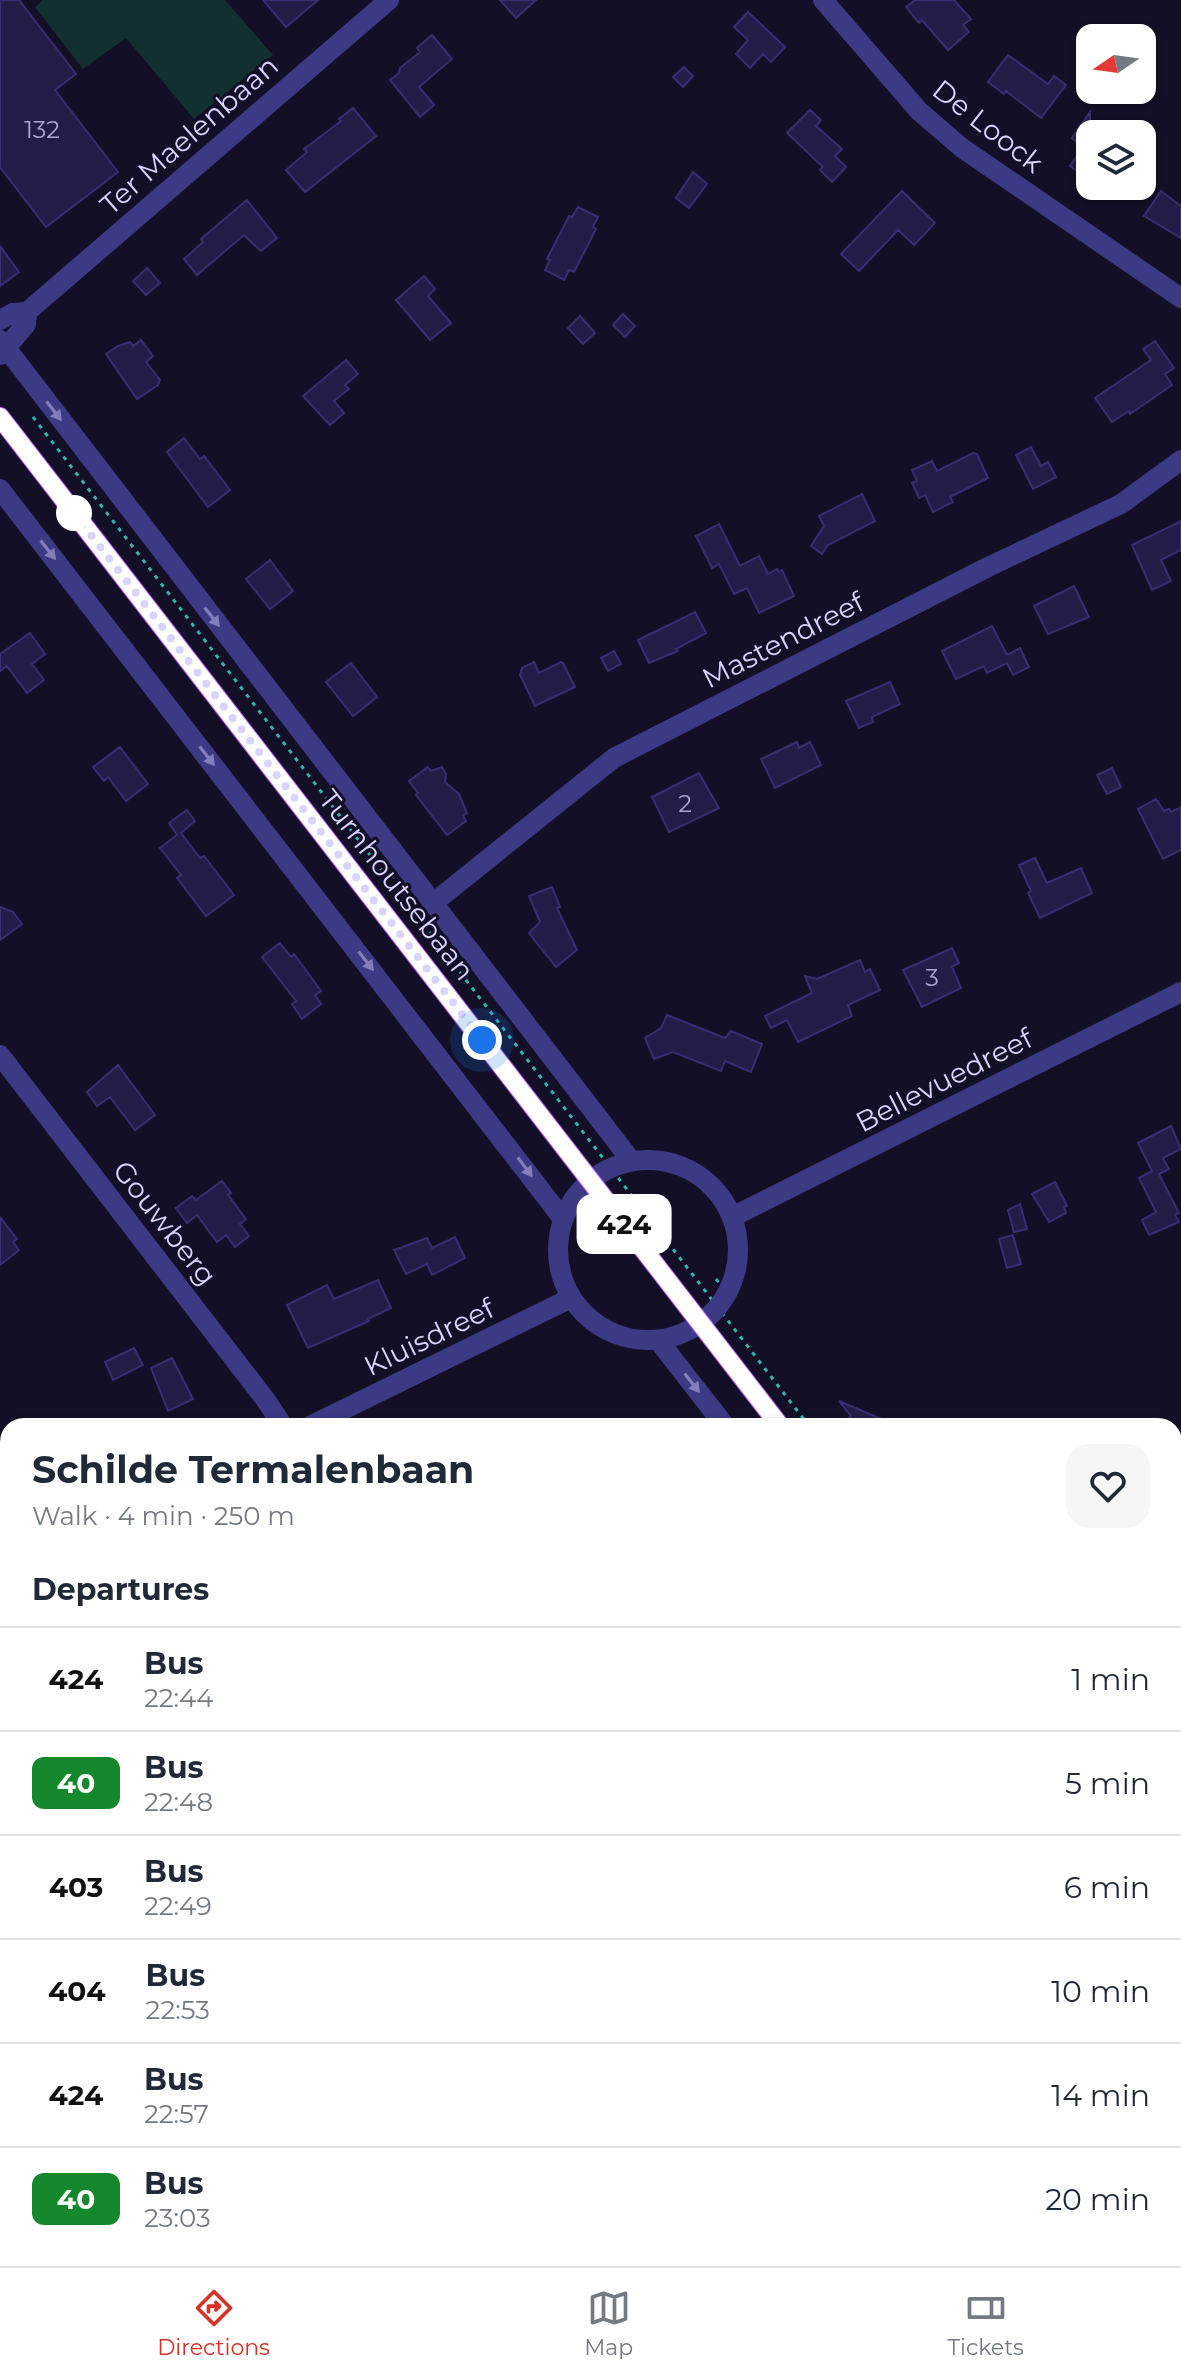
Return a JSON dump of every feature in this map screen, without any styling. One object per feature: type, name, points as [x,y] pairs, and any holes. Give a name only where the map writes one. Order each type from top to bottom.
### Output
[{"type":"main road","name":"Turnhoutsebaan","points":[[0,417],[774,1418]]},
{"type":"street","name":"Ter Maelenbaan","points":[[0,320],[13,313],[27,312],[389,0]]},
{"type":"street","name":"De Loock","points":[[823,0],[919,111],[962,148],[1181,298]]},
{"type":"street","name":"Ter Maelenbaan","points":[[2,348],[26,324],[27,312]]},
{"type":"street","name":"Turnhoutsebaan","points":[[2,348],[432,904],[620,1164]]},
{"type":"street","name":"Mastendreef","points":[[432,904],[614,758],[988,567],[1110,510],[1181,460]]},
{"type":"street","points":[[0,489],[563,1219]]},
{"type":"street","name":"Bellevuedreef","points":[[732,1217],[1181,992]]},
{"type":"street","name":"Gouwberg","points":[[0,1055],[278,1418]]},
{"type":"street","points":[[655,1159],[687,1168],[714,1188],[732,1217],[738,1240],[737,1264],[701,1323],[680,1334],[658,1340],[633,1339],[609,1331],[588,1317],[571,1298],[560,1273],[557,1245],[563,1219],[574,1197],[590,1180],[620,1164],[655,1159]]},
{"type":"street","name":"Kluisdreef","points":[[326,1418],[571,1298]]},
{"type":"street","points":[[658,1340],[719,1418]]},
{"type":"path","points":[[32,414],[47,438],[720,1293],[804,1418]]},
{"type":"green space","points":[[43,0],[225,0],[273,55],[194,119],[126,38],[83,69],[35,7]]},
{"type":"building","points":[[0,0],[19,0],[76,74],[55,90],[118,172],[46,227],[0,167]]},
{"type":"building","points":[[263,0],[318,0],[286,27]]},
{"type":"building","points":[[500,0],[536,0],[516,18]]},
{"type":"building","points":[[915,0],[954,0],[971,19],[963,25],[969,32],[948,50],[906,7]]},
{"type":"building","points":[[748,12],[785,47],[771,62],[763,54],[750,68],[736,54],[748,40],[734,27]]},
{"type":"building","points":[[432,35],[452,59],[419,87],[434,105],[420,117],[390,80],[420,52],[417,48]]},
{"type":"building","points":[[1008,55],[1048,84],[1054,76],[1066,85],[1041,118],[1006,91],[1004,94],[988,82]]},
{"type":"building","points":[[684,67],[693,76],[683,87],[673,77]]},
{"type":"building","points":[[353,108],[376,136],[305,192],[286,170],[307,152],[304,149]]},
{"type":"building","points":[[810,110],[821,120],[816,126],[842,149],[835,156],[846,167],[832,182],[820,170],[823,167],[787,133]]},
{"type":"building","points":[[693,172],[707,184],[689,208],[676,198]]},
{"type":"building","points":[[902,191],[935,223],[914,245],[898,230],[859,271],[841,254]]},
{"type":"building","points":[[1161,191],[1181,206],[1181,238],[1144,216]]},
{"type":"building","points":[[247,200],[277,238],[261,251],[244,235],[197,275],[184,259],[203,242],[201,239]]},
{"type":"building","points":[[578,207],[598,217],[593,227],[596,229],[574,272],[569,270],[564,280],[545,270],[550,260],[547,259],[569,216],[572,217]]},
{"type":"building","points":[[0,246],[19,272],[0,286]]},
{"type":"building","points":[[147,268],[160,283],[146,295],[133,281]]},
{"type":"building","points":[[424,276],[435,289],[428,296],[451,323],[430,340],[396,300]]},
{"type":"building","points":[[623,314],[635,326],[625,337],[613,325]]},
{"type":"building","points":[[580,316],[595,333],[583,344],[568,328]]},
{"type":"building","points":[[141,340],[153,356],[146,362],[160,380],[158,385],[137,399],[106,354],[118,346],[130,342],[133,346]]},
{"type":"building","points":[[1155,341],[1174,368],[1165,374],[1172,385],[1130,414],[1129,411],[1112,422],[1095,398],[1151,360],[1143,349]]},
{"type":"building","points":[[346,360],[358,374],[345,385],[349,389],[334,401],[344,413],[330,425],[303,396]]},
{"type":"building","points":[[184,438],[200,459],[204,456],[230,490],[208,507],[167,452]]},
{"type":"building","points":[[1031,447],[1041,466],[1048,462],[1056,477],[1033,489],[1016,455]]},
{"type":"building","points":[[973,453],[977,454],[988,478],[950,497],[953,502],[933,512],[925,495],[919,498],[912,483],[917,481],[912,470],[932,461],[937,471]]},
{"type":"building","points":[[862,494],[875,521],[828,545],[822,554],[811,546],[824,526],[819,516]]},
{"type":"building","points":[[1181,521],[1181,550],[1161,560],[1171,581],[1152,590],[1132,545]]},
{"type":"building","points":[[719,524],[740,566],[759,556],[768,574],[782,570],[794,596],[759,613],[747,588],[734,594],[719,564],[712,568],[696,536]]},
{"type":"building","points":[[270,560],[293,591],[270,609],[246,579]]},
{"type":"building","points":[[1074,586],[1089,617],[1048,634],[1034,606]]},
{"type":"building","points":[[695,612],[706,633],[676,649],[678,651],[649,663],[638,640]]},
{"type":"building","points":[[992,626],[1007,655],[1020,648],[1029,667],[1013,675],[1007,663],[987,673],[984,666],[956,679],[942,651]]},
{"type":"building","points":[[30,633],[45,654],[32,664],[44,680],[27,693],[7,666],[0,671],[0,654]]},
{"type":"building","points":[[614,651],[621,664],[608,671],[601,658]]},
{"type":"building","points":[[534,662],[539,673],[563,663],[575,687],[535,706],[520,675],[522,668]]},
{"type":"building","points":[[351,663],[377,697],[353,716],[326,682]]},
{"type":"building","points":[[890,682],[900,704],[872,717],[873,722],[859,728],[846,701]]},
{"type":"building","points":[[797,742],[799,748],[810,742],[821,765],[775,788],[761,759]]},
{"type":"building","points":[[120,747],[148,784],[126,801],[108,777],[104,781],[93,767]]},
{"type":"building","points":[[428,767],[431,771],[442,767],[446,774],[445,782],[459,794],[467,813],[463,816],[466,821],[447,835],[409,781]]},
{"type":"building","points":[[1112,768],[1121,787],[1107,794],[1097,775]]},
{"type":"building","points":[[699,773],[719,808],[669,832],[652,797]]},
{"type":"building","points":[[1156,799],[1164,811],[1169,809],[1171,812],[1181,807],[1181,850],[1163,859],[1138,809]]},
{"type":"building","points":[[187,810],[195,821],[181,833],[200,858],[204,856],[234,895],[206,916],[177,878],[181,875],[160,848],[177,835],[169,823]]},
{"type":"building","points":[[1035,858],[1047,883],[1081,868],[1092,893],[1040,918],[1019,865]]},
{"type":"building","points":[[552,887],[560,907],[557,908],[577,950],[556,967],[529,933],[540,922],[529,896]]},
{"type":"building","points":[[0,907],[13,912],[22,924],[0,940]]},
{"type":"building","points":[[280,943],[291,957],[294,954],[321,991],[315,995],[321,1004],[302,1019],[292,1004],[296,1001],[262,957]]},
{"type":"building","points":[[952,948],[959,963],[952,967],[961,988],[922,1007],[903,970]]},
{"type":"building","points":[[860,960],[865,972],[870,969],[880,990],[848,1005],[852,1016],[798,1042],[787,1020],[771,1028],[765,1016],[812,993],[805,976],[817,979]]},
{"type":"building","points":[[667,1015],[725,1038],[731,1031],[762,1044],[751,1072],[725,1061],[721,1071],[673,1052],[654,1059],[645,1038],[661,1028]]},
{"type":"building","points":[[118,1065],[155,1115],[135,1130],[110,1097],[97,1106],[87,1092]]},
{"type":"building","points":[[1171,1126],[1181,1149],[1163,1158],[1169,1169],[1159,1174],[1179,1213],[1175,1215],[1179,1222],[1149,1235],[1142,1220],[1156,1212],[1139,1178],[1152,1171],[1138,1143]]},
{"type":"building","points":[[222,1181],[231,1193],[228,1195],[246,1219],[240,1224],[249,1236],[235,1247],[226,1235],[217,1242],[197,1215],[187,1223],[176,1208],[192,1196],[196,1200]]},
{"type":"building","points":[[1055,1182],[1067,1206],[1064,1207],[1066,1213],[1049,1222],[1032,1194]]},
{"type":"building","points":[[1020,1204],[1027,1229],[1014,1232],[1008,1210]]},
{"type":"building","points":[[0,1217],[17,1239],[13,1242],[19,1250],[0,1265]]},
{"type":"building","points":[[1013,1235],[1021,1264],[1007,1268],[999,1239]]},
{"type":"building","points":[[455,1237],[465,1258],[432,1275],[427,1264],[406,1274],[394,1250],[427,1238],[432,1248]]},
{"type":"building","points":[[378,1280],[391,1308],[308,1348],[287,1305],[327,1285],[334,1299]]},
{"type":"building","points":[[134,1348],[143,1365],[113,1380],[105,1362]]},
{"type":"building","points":[[172,1358],[193,1399],[168,1411],[151,1368]]},
{"type":"building","points":[[839,1401],[879,1418],[849,1418],[851,1416]]},
{"type":"bus line","name":"424","points":[[0,417],[774,1418]]},
{"type":"route","points":[[74,513],[482,1040]]}]
